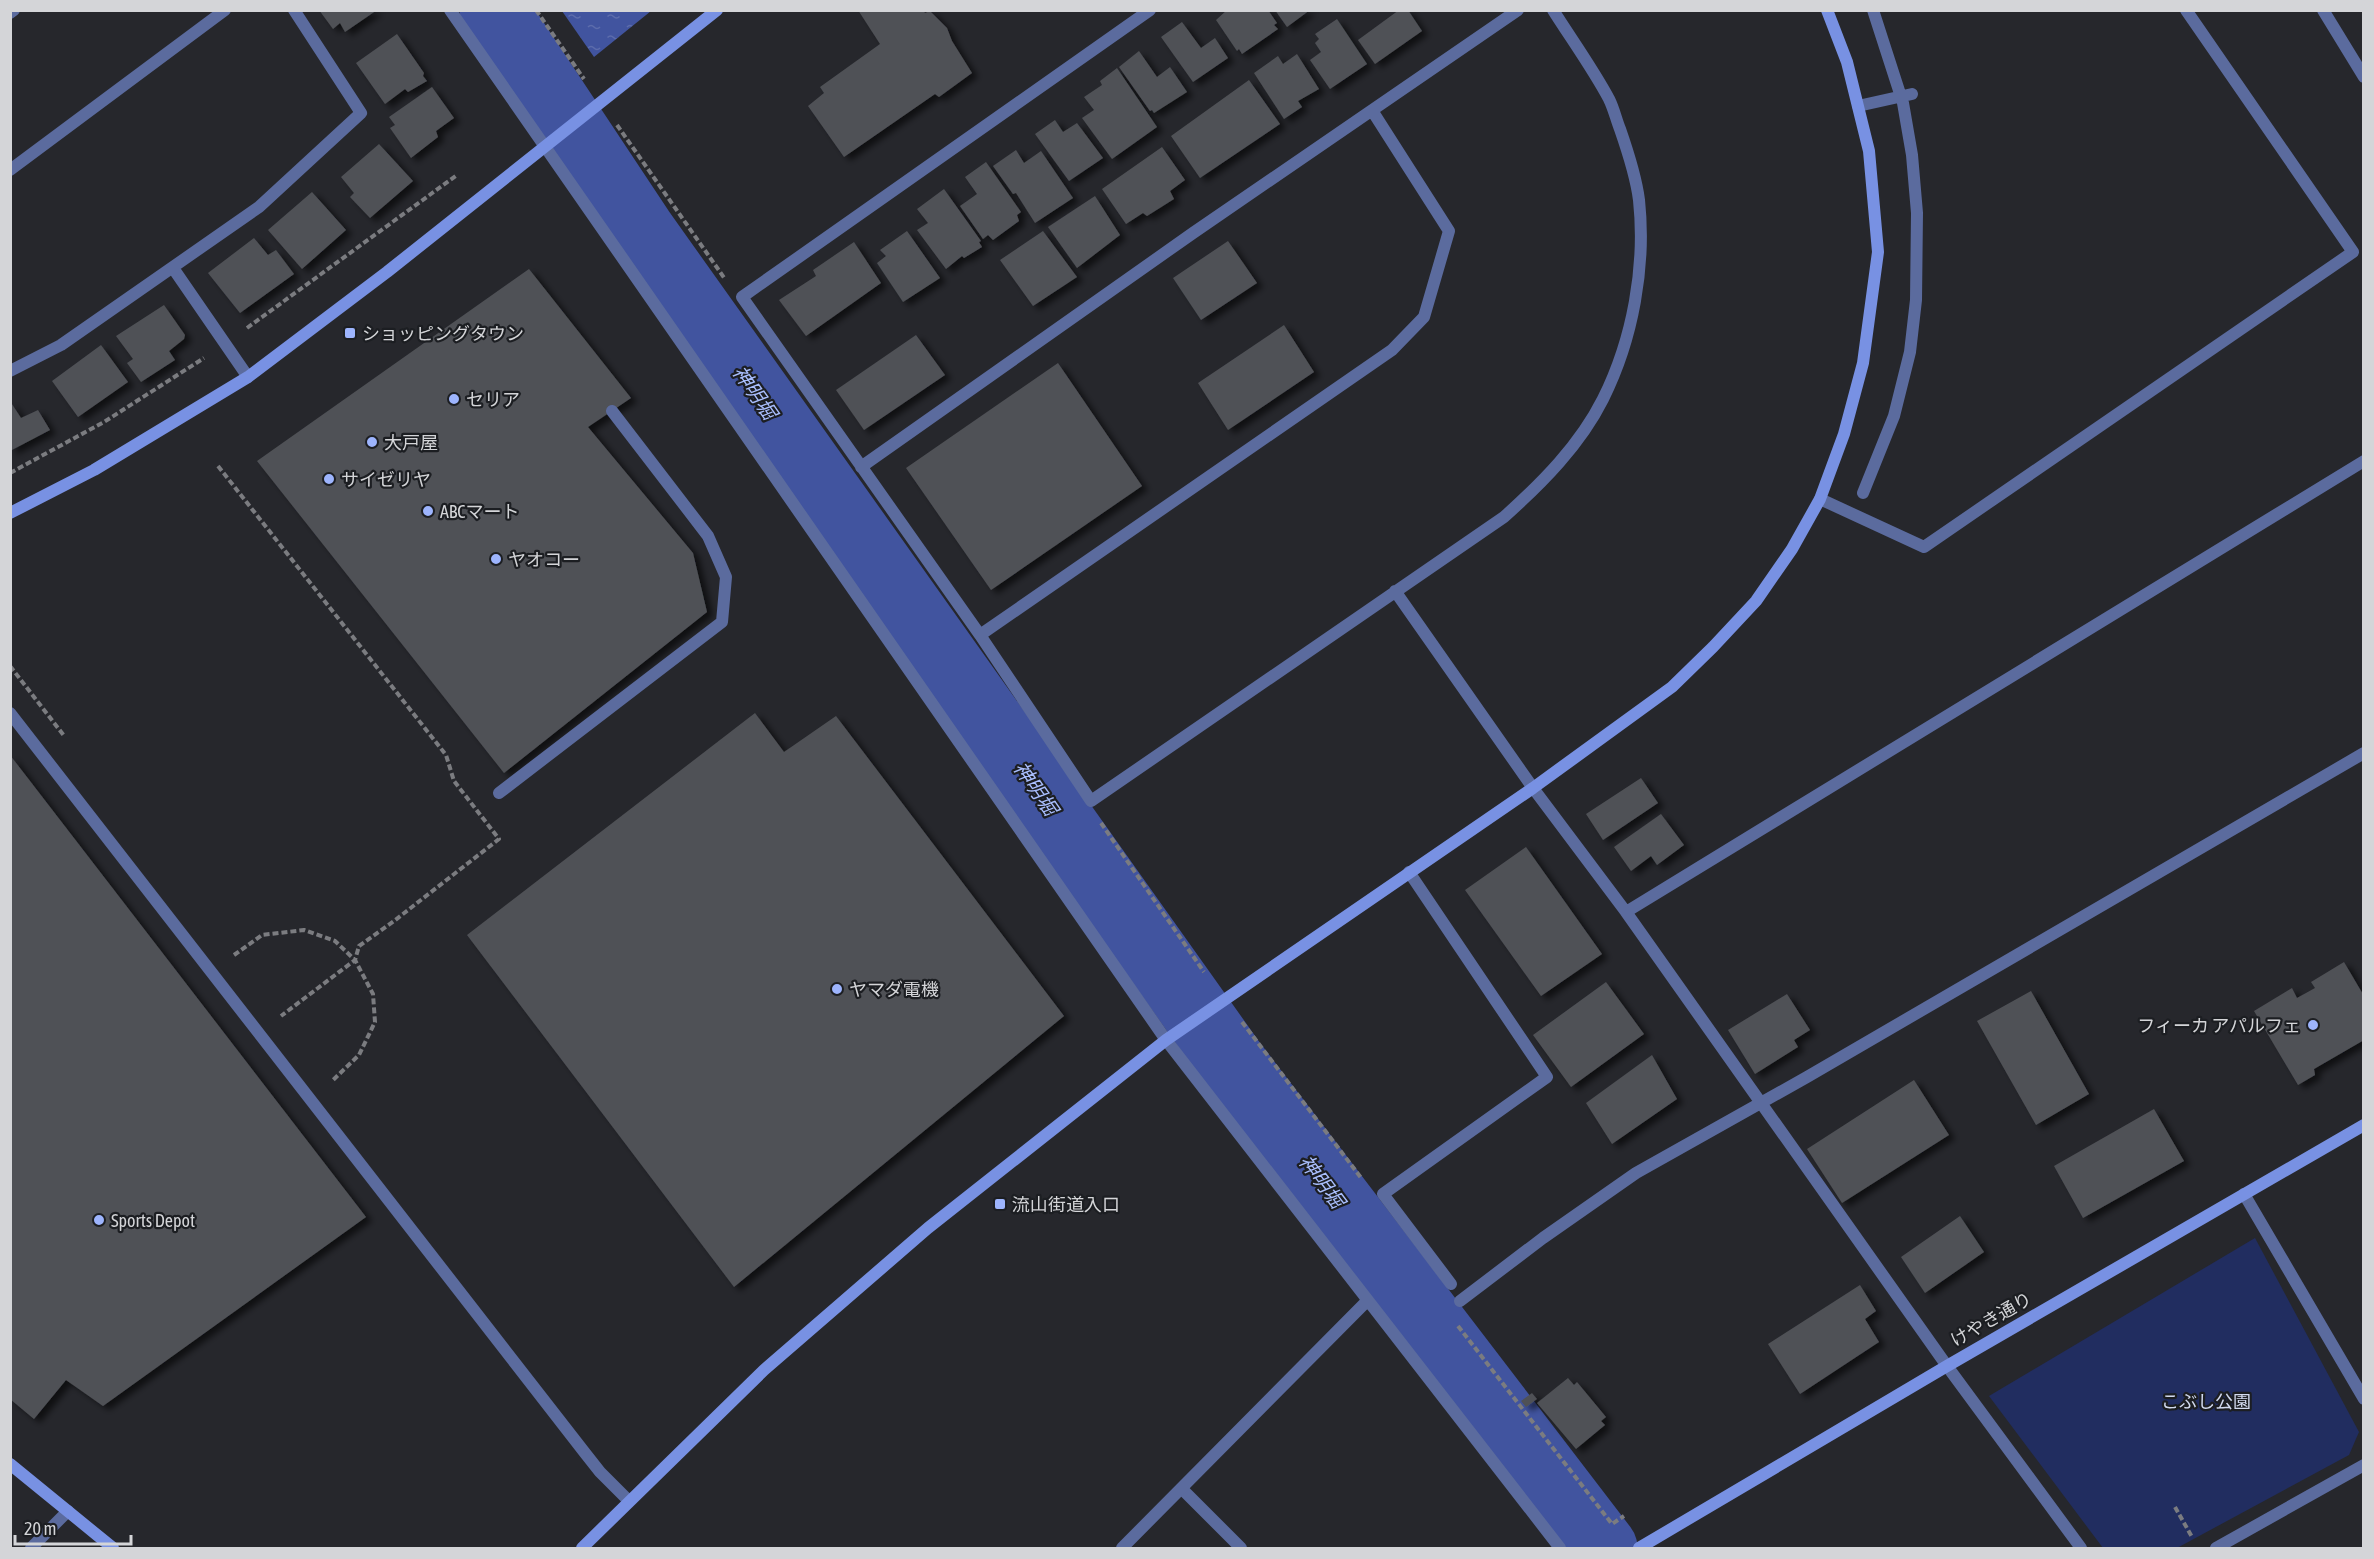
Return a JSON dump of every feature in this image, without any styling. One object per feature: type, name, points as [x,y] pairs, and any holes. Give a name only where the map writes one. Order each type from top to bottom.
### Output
[{"type":"street","points":[[10,170],[225,10]]},
{"type":"street","points":[[10,371],[61,345],[259,207],[361,113],[294,10]]},
{"type":"street","points":[[450,10],[1166,1040],[1560,1548]]},
{"type":"street","points":[[10,513],[94,470],[248,377],[387,272],[717,10]]},
{"type":"street","points":[[1150,10],[742,297],[980,635],[1091,801],[1504,517],[1539,486],[1570,450],[1603,400],[1620,359],[1633,315],[1640,257],[1639,199],[1629,156],[1609,100],[1553,10]]},
{"type":"street","points":[[861,467],[1192,233],[1373,112],[1518,10]]},
{"type":"street","points":[[582,1548],[764,1370],[911,1242],[1166,1040],[1533,788],[1672,687],[1756,601],[1792,549],[1820,499],[1844,434],[1863,363],[1878,252],[1869,151],[1847,62],[1827,10]]},
{"type":"street","points":[[1863,493],[1894,416],[1910,352],[1916,300],[1917,213],[1906,95],[1873,10]]},
{"type":"street","points":[[1820,499],[1924,547],[2353,252],[2186,10]]},
{"type":"street","points":[[2323,10],[2364,77]]},
{"type":"street","points":[[1858,106],[1906,95]]},
{"type":"street","points":[[980,635],[1392,350],[1424,317],[1449,231],[1373,112]]},
{"type":"street","points":[[173,268],[248,377]]},
{"type":"street","points":[[499,794],[722,622],[726,577],[708,536],[612,411]]},
{"type":"street","points":[[1626,912],[2364,461]]},
{"type":"street","points":[[1395,591],[1533,788],[1626,912],[1947,1366],[2081,1548]]},
{"type":"street","points":[[10,713],[585,1453],[629,1501]]},
{"type":"street","points":[[1460,1301],[1543,1238],[1636,1173],[1761,1104],[2364,753]]},
{"type":"street","points":[[1409,872],[1547,1077],[1383,1194],[1451,1284]]},
{"type":"street","name":"けやき通り","points":[[1641,1547],[1947,1366],[2364,1125]]},
{"type":"street","points":[[2244,1194],[2364,1399]]},
{"type":"street","points":[[1122,1548],[1367,1301]]},
{"type":"street","points":[[10,1464],[113,1548]]},
{"type":"street","points":[[2216,1548],[2364,1465]]},
{"type":"street","points":[[1182,1489],[1241,1548]]},
{"type":"street","points":[[31,1548],[68,1511]]},
{"type":"path","points":[[536,10],[584,80]]},
{"type":"path","points":[[617,125],[730,287],[742,297]]},
{"type":"path","points":[[218,466],[446,755],[454,781],[499,839],[359,946],[355,960],[281,1016]]},
{"type":"path","points":[[1091,801],[1096,816],[1204,972]]},
{"type":"path","points":[[234,955],[262,934],[304,930],[335,942],[355,960],[373,994],[375,1022],[359,1055],[332,1081]]},
{"type":"path","points":[[1242,1022],[1366,1183],[1383,1194]]},
{"type":"path","points":[[1460,1301],[1457,1324],[1612,1524],[1624,1516]]},
{"type":"path","points":[[2175,1507],[2195,1543]]},
{"type":"green space","name":"こぶし公園","points":[[2255,1238],[2359,1432],[2349,1455],[2177,1548],[2103,1548],[1989,1396]]},
{"type":"water","points":[[562,11],[651,11],[594,57]]},
{"type":"building","points":[[319,10],[377,10],[345,32],[340,23],[333,29]]},
{"type":"building","points":[[858,10],[923,10],[925,13],[930,11],[947,28],[952,41],[972,73],[939,97],[935,94],[844,157],[808,106],[824,93],[820,87],[880,44]]},
{"type":"building","points":[[1227,10],[1268,10],[1277,23],[1274,25],[1278,29],[1242,54],[1239,49],[1237,51],[1216,20]]},
{"type":"building","points":[[1275,10],[1310,10],[1287,27]]},
{"type":"building","points":[[1399,10],[1408,10],[1422,31],[1375,64],[1358,40]]},
{"type":"building","points":[[1337,19],[1367,64],[1330,89],[1310,60],[1321,52],[1315,43],[1319,39],[1315,34]]},
{"type":"building","points":[[1182,22],[1201,48],[1215,38],[1228,58],[1193,82],[1161,37]]},
{"type":"building","points":[[397,34],[427,81],[408,92],[405,89],[385,104],[356,63]]},
{"type":"building","points":[[1139,51],[1157,77],[1170,67],[1187,92],[1154,113],[1150,111],[1119,67]]},
{"type":"building","points":[[1297,54],[1319,89],[1298,101],[1302,107],[1284,119],[1254,73],[1278,56],[1283,64]]},
{"type":"building","points":[[1117,68],[1157,127],[1112,159],[1082,118],[1094,110],[1084,97],[1102,85],[1100,81]]},
{"type":"building","points":[[1249,80],[1280,124],[1200,178],[1171,136]]},
{"type":"building","points":[[432,87],[454,118],[436,131],[438,137],[411,158],[390,128],[395,125],[389,117]]},
{"type":"building","points":[[1055,120],[1063,132],[1077,123],[1103,158],[1069,181],[1035,134]]},
{"type":"building","points":[[379,144],[413,181],[370,218],[350,197],[354,193],[341,177]]},
{"type":"building","points":[[1162,147],[1185,180],[1170,191],[1174,199],[1147,216],[1143,213],[1126,224],[1102,189]]},
{"type":"building","points":[[1016,150],[1024,163],[1041,151],[1073,198],[1035,223],[1016,193],[1013,194],[993,166]]},
{"type":"building","points":[[986,162],[1021,212],[1017,215],[1019,221],[993,240],[988,235],[983,239],[960,206],[977,194],[965,177]]},
{"type":"building","points":[[944,189],[981,241],[979,242],[982,247],[964,258],[962,256],[946,269],[917,230],[928,223],[917,209]]},
{"type":"building","points":[[312,192],[346,230],[302,269],[268,230]]},
{"type":"building","points":[[1095,196],[1120,235],[1077,268],[1048,227]]},
{"type":"building","points":[[907,231],[940,278],[903,302],[877,263],[886,256],[880,250]]},
{"type":"building","points":[[1043,231],[1077,277],[1033,306],[1000,260]]},
{"type":"building","points":[[254,238],[268,255],[276,250],[294,274],[240,313],[208,273]]},
{"type":"building","points":[[1228,241],[1257,283],[1201,320],[1173,278]]},
{"type":"building","points":[[854,242],[881,283],[806,336],[779,300],[816,276],[813,270]]},
{"type":"building","points":[[529,269],[631,398],[588,427],[693,553],[707,612],[504,773],[257,461]]},
{"type":"building","points":[[164,305],[185,335],[184,339],[169,351],[175,360],[141,382],[127,363],[133,359],[116,336]]},
{"type":"building","points":[[1284,325],[1314,372],[1228,430],[1198,383]]},
{"type":"building","points":[[916,335],[945,375],[864,430],[836,390]]},
{"type":"building","points":[[101,345],[128,382],[78,417],[52,381]]},
{"type":"building","points":[[1058,363],[1142,486],[991,590],[906,468]]},
{"type":"building","points":[[10,401],[21,418],[38,410],[50,430],[10,451]]},
{"type":"building","points":[[755,713],[784,752],[836,716],[1064,1016],[734,1287],[467,935]]},
{"type":"building","points":[[10,755],[366,1217],[103,1406],[66,1380],[34,1419],[10,1399]]},
{"type":"building","points":[[1641,778],[1658,803],[1603,840],[1586,814]]},
{"type":"building","points":[[1661,814],[1684,845],[1657,865],[1651,856],[1631,871],[1614,847]]},
{"type":"building","points":[[1526,847],[1602,954],[1541,996],[1465,890]]},
{"type":"building","name":"フィーカ アパルフェ","points":[[2344,962],[2364,996],[2364,1040],[2314,1069],[2315,1075],[2298,1085],[2254,1011],[2292,988],[2297,998],[2315,988],[2311,982]]},
{"type":"building","points":[[1606,982],[1644,1034],[1571,1087],[1533,1035]]},
{"type":"building","points":[[2031,991],[2089,1094],[2036,1125],[1977,1021]]},
{"type":"building","points":[[1787,994],[1810,1030],[1794,1040],[1798,1047],[1755,1074],[1728,1030]]},
{"type":"building","points":[[1652,1055],[1677,1099],[1612,1144],[1586,1103]]},
{"type":"building","points":[[1914,1080],[1949,1135],[1842,1203],[1807,1149]]},
{"type":"building","points":[[2154,1109],[2184,1161],[2083,1218],[2054,1166]]},
{"type":"building","points":[[1960,1216],[1984,1252],[1925,1293],[1901,1257]]},
{"type":"building","points":[[1860,1285],[1876,1311],[1865,1319],[1879,1342],[1800,1394],[1768,1344]]},
{"type":"building","points":[[1568,1378],[1574,1385],[1577,1382],[1606,1417],[1601,1421],[1605,1425],[1576,1449],[1537,1403]]},
{"type":"building","points":[[1532,1393],[1537,1399],[1526,1407],[1521,1401]]},
{"type":"waterway","name":"神明堀","points":[[494,10],[642,233],[1232,1063],[1603,1548]]},
{"type":"place","name":"ショッピングタウン","points":[[350,333]]},
{"type":"place","name":"セリア","points":[[454,399]]},
{"type":"place","name":"大戸屋","points":[[372,442]]},
{"type":"place","name":"サイゼリヤ","points":[[329,479]]},
{"type":"place","name":"ABCマート","points":[[428,511]]},
{"type":"place","name":"ヤオコー","points":[[496,559]]},
{"type":"place","name":"ヤマダ電機","points":[[837,989]]},
{"type":"place","name":"フィーカ アパルフェ","points":[[2313,1025]]},
{"type":"place","name":"流山街道入口","points":[[1000,1204]]},
{"type":"place","name":"Sports Depot","points":[[99,1220]]}]
